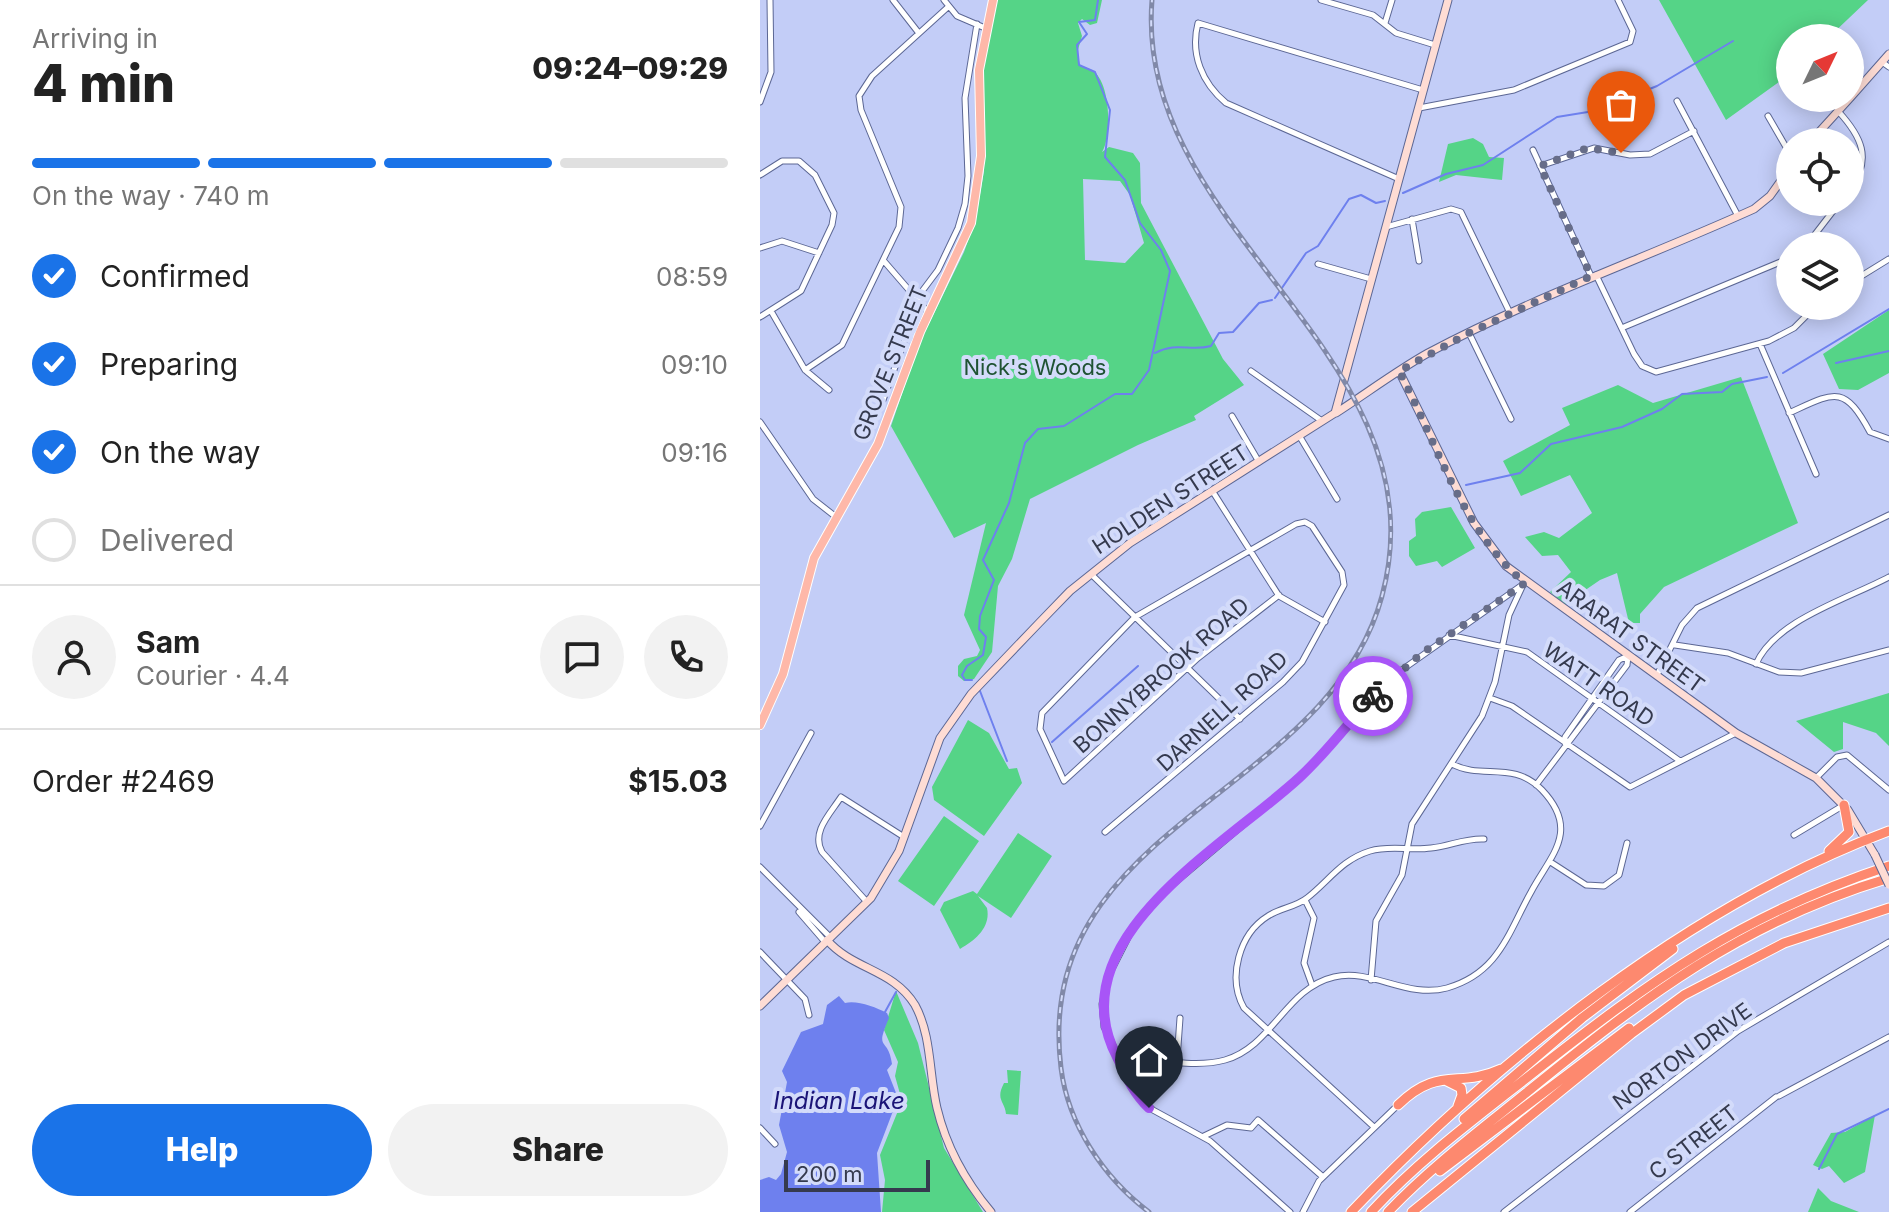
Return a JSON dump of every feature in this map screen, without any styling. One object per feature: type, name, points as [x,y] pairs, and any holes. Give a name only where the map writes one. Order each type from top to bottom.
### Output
[{"type":"highway","points":[[1351,1212],[1455,1110],[1628,972],[1840,844],[1849,832],[1844,805]]},
{"type":"highway","points":[[1805,867],[1889,831]]},
{"type":"highway","points":[[1436,1148],[1624,1001],[1681,962],[1776,909],[1889,866]]},
{"type":"highway","points":[[1388,1212],[1407,1192],[1671,980],[1770,924],[1889,878]]},
{"type":"highway","points":[[1371,1212],[1489,1096],[1582,1018],[1672,950],[1752,896]]},
{"type":"highway","points":[[1407,1192],[1416,1189],[1519,1114],[1627,1030],[1684,995],[1784,943],[1889,908]]},
{"type":"highway","points":[[1412,1212],[1631,1034],[1684,995]]},
{"type":"highway","points":[[1398,1105],[1421,1085],[1438,1079],[1484,1076],[1515,1062]]},
{"type":"highway","points":[[1438,1079],[1453,1082],[1461,1088],[1462,1098],[1455,1110]]},
{"type":"main road","name":"GROVE STREET","points":[[760,725],[783,674],[810,568],[887,424],[928,312],[967,234],[976,202],[981,156],[978,81],[981,26],[993,0]]},
{"type":"main road","points":[[1335,413],[1448,0]]},
{"type":"main road","points":[[1864,85],[1886,65],[1889,54]]},
{"type":"main road","points":[[1823,128],[1837,112]]},
{"type":"main road","name":"HOLDEN STREET","points":[[760,1006],[867,902],[889,871],[904,837],[926,768],[958,711],[986,677],[1091,573],[1139,537],[1399,371],[1510,313],[1738,216],[1762,203],[1776,186]]},
{"type":"main road","name":"ARARAT STREET","points":[[1399,371],[1474,523],[1498,558],[1525,583],[1736,733],[1816,778],[1844,805],[1868,840],[1889,885]]},
{"type":"main road","points":[[1342,387],[1346,398],[1353,402]]},
{"type":"main road","points":[[827,940],[849,959],[892,979],[913,1002],[923,1024],[937,1108],[951,1149],[972,1188],[991,1212]]},
{"type":"street","points":[[760,102],[771,72],[770,0]]},
{"type":"street","points":[[893,0],[918,32]]},
{"type":"street","points":[[883,400],[921,303],[923,290],[938,270],[958,228],[965,204],[968,176],[965,98],[981,26],[957,16],[944,0]]},
{"type":"street","points":[[1325,0],[1373,15],[1396,33],[1435,45]]},
{"type":"street","points":[[1385,23],[1392,0]]},
{"type":"street","points":[[1419,108],[1514,90],[1594,59],[1633,37],[1618,0]]},
{"type":"street","points":[[805,370],[844,342],[899,227],[901,207],[860,109],[859,96],[872,76],[948,7]]},
{"type":"street","points":[[1399,179],[1226,103],[1208,84],[1199,63],[1195,42],[1198,23],[1423,90]]},
{"type":"street","points":[[1677,101],[1738,216]]},
{"type":"street","points":[[1839,112],[1853,128]]},
{"type":"street","points":[[1768,116],[1776,130]]},
{"type":"street","points":[[1540,166],[1594,148],[1626,154],[1650,154],[1694,131]]},
{"type":"street","points":[[1533,150],[1593,276],[1624,327],[1639,362],[1656,372],[1760,344],[1789,332],[1801,320]]},
{"type":"street","points":[[760,175],[782,161],[793,159],[815,175],[834,213],[801,291],[760,317]]},
{"type":"street","points":[[1386,227],[1451,209],[1463,214],[1510,313]]},
{"type":"street","points":[[1817,232],[1829,216]]},
{"type":"street","points":[[1412,219],[1419,261]]},
{"type":"street","points":[[760,248],[782,241],[819,253]]},
{"type":"street","points":[[1864,274],[1889,259]]},
{"type":"street","points":[[883,260],[928,312]]},
{"type":"street","points":[[1318,264],[1372,280]]},
{"type":"street","points":[[1624,327],[1776,264]]},
{"type":"street","points":[[771,311],[805,370],[829,390]]},
{"type":"street","points":[[1469,333],[1511,419]]},
{"type":"street","points":[[1760,344],[1816,474]]},
{"type":"street","points":[[1251,371],[1285,392],[1323,422]]},
{"type":"street","points":[[1789,413],[1827,395],[1839,395],[1854,404],[1870,432],[1889,439]]},
{"type":"street","points":[[1232,416],[1259,462]]},
{"type":"street","points":[[760,422],[813,499],[836,517]]},
{"type":"street","points":[[1300,437],[1337,499]]},
{"type":"street","points":[[1213,492],[1279,595],[1325,622]]},
{"type":"street","points":[[1656,676],[1682,625],[1706,602],[1889,515]]},
{"type":"street","name":"DARNELL ROAD","points":[[1105,832],[1293,673],[1325,622],[1344,583],[1314,528],[1303,522],[1250,553]]},
{"type":"street","points":[[1135,617],[1187,584],[1250,553]]},
{"type":"street","points":[[1091,573],[1240,719]]},
{"type":"street","points":[[1756,664],[1764,648],[1780,632],[1889,577]]},
{"type":"street","points":[[1290,1212],[1204,1136],[1147,1106],[1116,1055],[1104,1027],[1104,994],[1116,959],[1142,916],[1177,880],[1300,777],[1396,674],[1525,583]]},
{"type":"street","points":[[1371,980],[1376,921],[1402,875],[1416,815],[1474,731],[1490,698],[1511,608],[1525,583]]},
{"type":"street","name":"BONNYBROOK ROAD","points":[[1135,617],[1040,716],[1040,729],[1064,781],[1187,668],[1279,595]]},
{"type":"street","name":"WATT ROAD","points":[[1448,635],[1527,652],[1680,761]]},
{"type":"street","points":[[1674,645],[1717,651],[1779,672],[1801,673],[1889,650]]},
{"type":"street","points":[[1536,785],[1619,660],[1628,656]]},
{"type":"street","points":[[1565,744],[1572,742],[1600,703],[1627,665],[1628,656]]},
{"type":"street","points":[[1490,698],[1512,706],[1630,787],[1736,733]]},
{"type":"street","points":[[760,826],[811,733]]},
{"type":"street","points":[[1816,778],[1837,757],[1847,755],[1889,790]]},
{"type":"street","points":[[1116,1055],[1213,1062],[1228,1059],[1249,1048],[1312,985],[1339,976],[1427,991],[1453,986],[1475,973],[1510,939],[1532,889],[1558,851],[1559,821],[1550,801],[1536,785],[1511,772],[1471,770],[1452,764]]},
{"type":"street","points":[[867,902],[822,852],[817,840],[841,797],[904,837]]},
{"type":"street","points":[[1794,835],[1844,805]]},
{"type":"street","points":[[1374,1127],[1267,1031],[1240,1000],[1240,953],[1246,938],[1264,919],[1305,900],[1349,859],[1374,850],[1430,848],[1465,839],[1484,839]]},
{"type":"street","points":[[1552,863],[1586,885],[1604,886],[1619,875],[1627,843]]},
{"type":"street","points":[[760,867],[827,940]]},
{"type":"street","points":[[1305,900],[1314,918],[1304,963],[1312,985]]},
{"type":"street","name":"NORTON DRIVE","points":[[1504,1212],[1738,1031],[1889,942]]},
{"type":"street","points":[[760,952],[805,999],[809,1015]]},
{"type":"street","points":[[1177,1060],[1180,1018]]},
{"type":"street","name":"C STREET","points":[[1630,1212],[1778,1097],[1889,1037]]},
{"type":"street","points":[[1303,1212],[1314,1187],[1398,1105]]},
{"type":"street","points":[[1204,1136],[1227,1125],[1251,1128],[1258,1120],[1323,1177]]},
{"type":"street","points":[[760,1128],[775,1144]]},
{"type":"green space","name":"Nick's Woods","points":[[997,0],[1102,0],[1097,23],[1090,25],[1082,19],[1078,23],[1082,36],[1077,53],[1080,65],[1098,76],[1106,97],[1108,122],[1102,152],[1109,147],[1133,153],[1140,163],[1141,203],[1223,359],[1244,385],[1194,416],[1196,420],[1030,499],[1012,559],[998,586],[992,652],[974,679],[964,681],[958,676],[958,666],[964,659],[977,656],[980,650],[964,615],[986,523],[954,538],[891,426],[919,344],[964,252],[976,218],[984,171],[983,64]],"holes":[[[1083,179],[1120,181],[1130,195],[1144,243],[1125,263],[1085,260]]]},
{"type":"green space","points":[[1659,0],[1868,0],[1843,24],[1776,24],[1776,84],[1726,120]]},
{"type":"green space","points":[[1473,138],[1483,144],[1489,157],[1504,158],[1502,180],[1456,175],[1439,182],[1448,144]]},
{"type":"green space","points":[[1889,310],[1889,373],[1858,390],[1839,389],[1823,354]]},
{"type":"green space","points":[[1741,377],[1798,523],[1664,587],[1640,614],[1640,623],[1629,623],[1617,573],[1600,580],[1565,604],[1550,592],[1571,572],[1558,555],[1542,556],[1525,537],[1544,532],[1559,538],[1592,513],[1570,475],[1521,496],[1503,461],[1570,425],[1562,408],[1618,385],[1653,403]]},
{"type":"green space","points":[[1451,507],[1475,548],[1442,567],[1437,561],[1416,566],[1409,556],[1409,541],[1416,536],[1415,519],[1422,512]]},
{"type":"green space","points":[[1889,693],[1889,746],[1876,733],[1843,722],[1843,749],[1834,752],[1796,721]]},
{"type":"green space","points":[[968,720],[989,733],[1009,769],[1017,768],[1022,783],[984,836],[934,800],[932,787]]},
{"type":"green space","points":[[944,816],[979,841],[934,906],[898,881]]},
{"type":"green space","points":[[1018,833],[1052,856],[1011,918],[978,896],[987,908],[987,921],[977,937],[960,949],[940,910],[944,902],[973,891],[977,894]]},
{"type":"green space","points":[[896,991],[918,1043],[944,1148],[983,1212],[882,1212],[885,1180],[880,1155],[902,1101],[895,1076],[898,1062],[884,1030]]},
{"type":"green space","points":[[1007,1070],[1021,1071],[1018,1115],[1006,1114],[1000,1097],[1004,1083],[1008,1083]]},
{"type":"green space","points":[[1875,1115],[1865,1172],[1844,1183],[1829,1166],[1822,1169],[1813,1165],[1831,1133],[1845,1132]]},
{"type":"green space","points":[[1818,1188],[1831,1201],[1859,1212],[1808,1212]]},
{"type":"water","name":"Indian Lake","points":[[839,996],[845,1003],[872,1006],[887,1013],[889,1018],[882,1040],[890,1055],[892,1064],[887,1070],[898,1098],[877,1153],[881,1212],[760,1212],[760,1180],[769,1177],[776,1180],[781,1174],[787,1152],[779,1125],[787,1082],[782,1071],[801,1032],[823,1024],[827,1005]]},
{"type":"waterway","points":[[972,680],[965,680],[962,675],[967,666],[983,655],[986,637],[979,629],[980,616],[994,580],[983,560],[1009,503],[1025,443],[1038,429],[1064,426],[1115,394],[1132,394],[1149,370],[1170,271],[1161,250],[1140,223],[1125,180],[1105,157],[1110,110],[1095,72],[1079,65],[1077,45],[1087,34],[1079,22],[1095,20],[1098,0]]},
{"type":"waterway","points":[[1403,193],[1446,174],[1483,165],[1557,117],[1594,111],[1657,86],[1733,41]]},
{"type":"waterway","points":[[1275,298],[1306,253],[1318,246],[1349,199],[1361,195],[1376,203],[1385,201]]},
{"type":"waterway","points":[[1155,353],[1177,347],[1211,346],[1219,333],[1233,332],[1259,303],[1272,300]]},
{"type":"waterway","points":[[1783,373],[1889,309]]},
{"type":"waterway","points":[[1836,363],[1889,351]]},
{"type":"waterway","points":[[1466,485],[1520,473],[1551,444],[1622,427],[1662,409],[1682,394],[1722,392],[1732,384],[1767,377]]},
{"type":"waterway","points":[[1052,742],[1138,666]]},
{"type":"waterway","points":[[980,691],[1007,761]]},
{"type":"waterway","points":[[885,1012],[896,992]]},
{"type":"waterway","points":[[1819,1169],[1837,1134],[1889,1109]]},
{"type":"railway","points":[[1149,1212],[1103,1167],[1071,1110],[1061,1068],[1064,986],[1091,920],[1135,864],[1305,720],[1351,664],[1382,596],[1390,511],[1371,434],[1333,363],[1234,227],[1189,157],[1159,82],[1152,0]]},
{"type":"way so far","points":[[1373,696],[1421,654],[1525,583],[1498,558],[1474,523],[1399,371],[1469,333],[1591,276],[1540,166],[1588,148],[1621,153]]},
{"type":"route","points":[[1149,1108],[1133,1089],[1104,1027],[1102,1010],[1105,988],[1120,949],[1159,897],[1300,777],[1373,696]]}]
